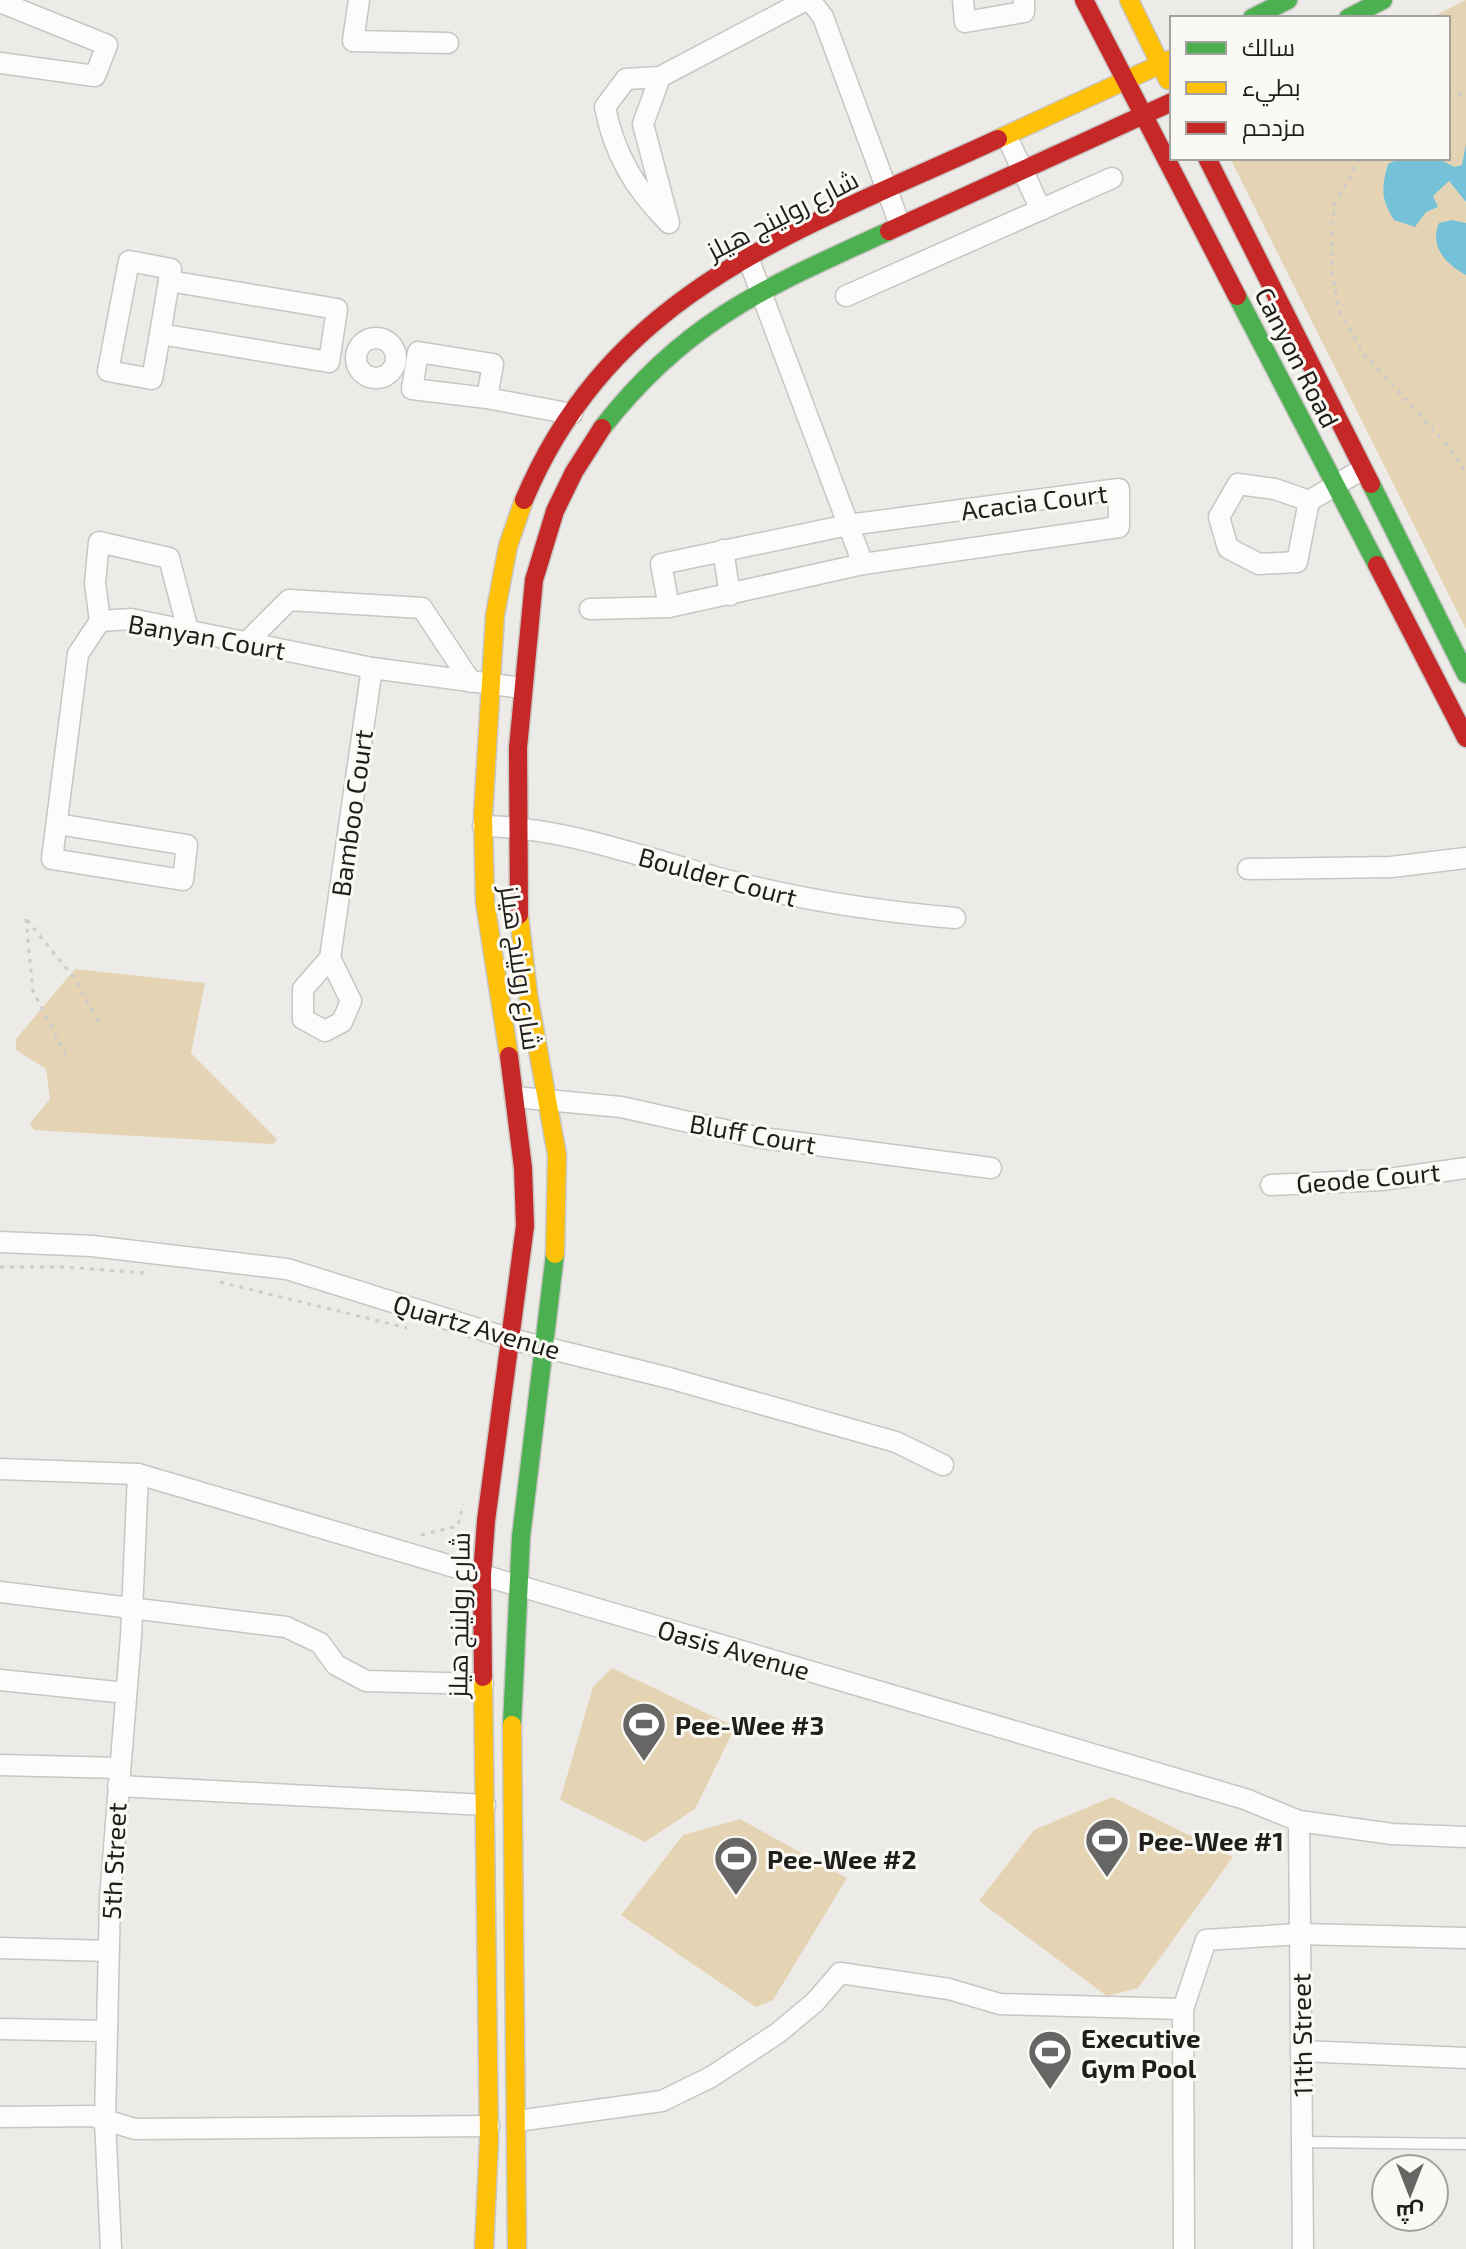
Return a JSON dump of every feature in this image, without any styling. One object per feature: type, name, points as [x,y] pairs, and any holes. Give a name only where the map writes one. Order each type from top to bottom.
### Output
[{"type":"main road","name":"Canyon Road","points":[[1084,0],[1466,738]]},
{"type":"main road","points":[[1129,0],[1166,62]]},
{"type":"main road","points":[[1256,16],[1288,0]]},
{"type":"main road","points":[[1352,16],[1383,0]]},
{"type":"main road","name":"شارع رولينج هيلز","points":[[484,2249],[489,2126],[482,1575],[487,1489],[521,1282],[525,1209],[515,1097],[488,923],[483,826],[480,683],[508,544],[537,473],[572,414],[646,326],[747,255],[1166,62]]},
{"type":"main road","name":"شارع رولينج هيلز","points":[[517,2249],[517,2121],[510,1908],[510,1720],[522,1517],[538,1420],[544,1346],[554,1287],[558,1211],[558,1156],[528,992],[518,910],[515,827],[522,688],[540,553],[568,485],[598,433],[674,349],[716,315],[760,290],[1170,103]]},
{"type":"main road","name":"Canyon Road","points":[[1208,160],[1466,674]]},
{"type":"street","points":[[359,0],[353,41],[448,43]]},
{"type":"street","points":[[660,77],[643,124],[669,223],[643,197],[612,143],[605,107],[626,79],[660,77],[808,0],[823,17],[900,225]]},
{"type":"street","points":[[963,0],[965,22],[1024,12],[1024,0]]},
{"type":"street","points":[[0,2],[107,45],[95,76],[0,63]]},
{"type":"street","points":[[1007,137],[1041,210]]},
{"type":"street","points":[[846,296],[1112,178]]},
{"type":"street","points":[[747,255],[863,564]]},
{"type":"street","points":[[129,261],[171,269],[160,334],[152,379],[108,371],[129,261]]},
{"type":"street","points":[[160,334],[329,362],[337,309],[169,281]]},
{"type":"street","points":[[356,352],[370,339],[384,340],[405,367],[412,389],[487,398],[572,414]]},
{"type":"street","points":[[331,345],[356,352]]},
{"type":"street","points":[[356,352],[359,370],[368,377],[382,378],[405,367],[418,352],[493,364],[487,398]]},
{"type":"street","points":[[1309,501],[1275,489],[1238,484],[1219,517],[1228,548],[1259,564],[1297,562],[1309,501],[1361,470]]},
{"type":"street","name":"Acacia Court","points":[[590,609],[669,607],[863,564],[1119,527],[1119,489],[848,525],[661,564],[669,607]]},
{"type":"street","points":[[100,621],[95,583],[99,542],[169,558],[188,630]]},
{"type":"street","points":[[723,550],[730,595]]},
{"type":"street","points":[[247,642],[289,600],[422,608],[480,683]]},
{"type":"street","name":"Banyan Court","points":[[57,824],[187,845],[183,880],[52,859],[78,654],[100,621],[131,619],[372,668],[522,688]]},
{"type":"street","name":"Bamboo Court","points":[[330,958],[372,668]]},
{"type":"street","name":"Boulder Court","points":[[483,826],[515,827],[612,847],[804,899],[955,918]]},
{"type":"street","points":[[1248,869],[1391,867],[1466,858]]},
{"type":"street","name":"Bluff Court","points":[[515,1097],[621,1107],[756,1137],[991,1168]]},
{"type":"street","name":"Geode Court","points":[[1271,1185],[1382,1180],[1466,1168]]},
{"type":"street","name":"Quartz Avenue","points":[[0,1242],[92,1246],[287,1269],[511,1339],[896,1442],[943,1465]]},
{"type":"street","name":"Oasis Avenue","points":[[0,1469],[138,1474],[1245,1799],[1299,1821],[1392,1834],[1466,1837]]},
{"type":"street","name":"5th Street","points":[[111,2249],[105,2120],[109,1951],[138,1474]]},
{"type":"street","points":[[0,1592],[286,1627],[320,1643],[336,1665],[366,1681],[483,1684]]},
{"type":"street","points":[[0,1680],[126,1693]]},
{"type":"street","points":[[0,1765],[485,1805]]},
{"type":"street","name":"11th Street","points":[[1299,1821],[1303,2249]]},
{"type":"street","points":[[1184,2249],[1183,2009],[1206,1940],[1299,1934],[1466,1938]]},
{"type":"street","points":[[0,1948],[109,1951]]},
{"type":"street","points":[[517,2121],[662,2101],[711,2077],[778,2033],[815,2002],[840,1973],[949,1989],[1000,2004],[1183,2009]]},
{"type":"street","points":[[0,2029],[107,2031]]},
{"type":"street","points":[[1301,2051],[1466,2058]]},
{"type":"street","points":[[0,2117],[92,2116],[135,2129],[489,2126]]},
{"type":"lane","points":[[1302,2142],[1466,2144]]},
{"type":"path","points":[[1359,160],[1334,205],[1331,260],[1338,309],[1364,354],[1450,448],[1466,473]]},
{"type":"path","points":[[68,1059],[33,991],[26,919],[75,979],[100,1024]]},
{"type":"path","points":[[0,1267],[65,1267],[158,1274]]},
{"type":"path","points":[[219,1282],[408,1329]]},
{"type":"path","points":[[408,1538],[458,1526],[464,1500]]},
{"type":"shaded area","points":[[1466,0],[1466,629],[1231,160],[1450,160],[1450,16],[1434,16]]},
{"type":"shaded area","points":[[75,969],[205,983],[191,1053],[277,1139],[273,1144],[34,1130],[30,1123],[50,1099],[46,1069],[16,1050],[16,1039]]},
{"type":"shaded area","name":"Pee-Wee #3","points":[[612,1668],[735,1727],[695,1809],[645,1842],[560,1800],[593,1687]]},
{"type":"shaded area","name":"Pee-Wee #1","points":[[1112,1797],[1233,1857],[1138,1988],[1107,1996],[979,1901],[1034,1830]]},
{"type":"shaded area","name":"Pee-Wee #2","points":[[740,1819],[847,1878],[773,2000],[756,2007],[621,1915],[683,1835]]},
{"type":"water","points":[[1466,144],[1466,202],[1449,181],[1433,196],[1438,207],[1426,212],[1415,227],[1394,220],[1384,193],[1388,164],[1396,160],[1439,160],[1454,167],[1462,165]]},
{"type":"water","points":[[1452,220],[1466,223],[1466,275],[1446,260],[1436,240],[1439,223]]},
{"type":"traffic: fast","points":[[1256,16],[1288,0]]},
{"type":"traffic: fast","points":[[1352,16],[1383,0]]},
{"type":"traffic: fast","points":[[602,428],[666,359],[698,333],[767,289],[889,231]]},
{"type":"traffic: fast","points":[[1237,296],[1377,565]]},
{"type":"traffic: fast","points":[[1371,484],[1466,674]]},
{"type":"traffic: fast","points":[[512,1725],[521,1537],[555,1254]]},
{"type":"traffic: slow","points":[[1129,0],[1168,80]]},
{"type":"traffic: slow","points":[[998,139],[1170,60]]},
{"type":"traffic: slow","points":[[509,1056],[485,902],[483,816],[495,615],[508,546],[524,500]]},
{"type":"traffic: slow","points":[[519,915],[528,994],[557,1155],[555,1254]]},
{"type":"traffic: slow","points":[[483,1677],[489,2141],[484,2249]]},
{"type":"traffic: slow","points":[[512,1725],[517,2249]]},
{"type":"traffic: jam","points":[[1084,0],[1237,296]]},
{"type":"traffic: jam","points":[[889,231],[1170,103]]},
{"type":"traffic: jam","points":[[524,500],[562,427],[609,366],[662,315],[722,273],[786,236],[998,139]]},
{"type":"traffic: jam","points":[[1208,160],[1371,484]]},
{"type":"traffic: jam","points":[[519,915],[518,748],[534,580],[555,511],[574,472],[602,428]]},
{"type":"traffic: jam","points":[[1377,565],[1466,738]]},
{"type":"traffic: jam","points":[[483,1677],[482,1575],[486,1521],[525,1226],[523,1168],[509,1056]]},
{"type":"place","name":"Pee-Wee #3","points":[[644,1763]]},
{"type":"place","name":"Pee-Wee #1","points":[[1107,1879]]},
{"type":"place","name":"Pee-Wee #2","points":[[736,1897]]},
{"type":"place","name":"Executive Gym Pool","points":[[1050,2091]]}]
